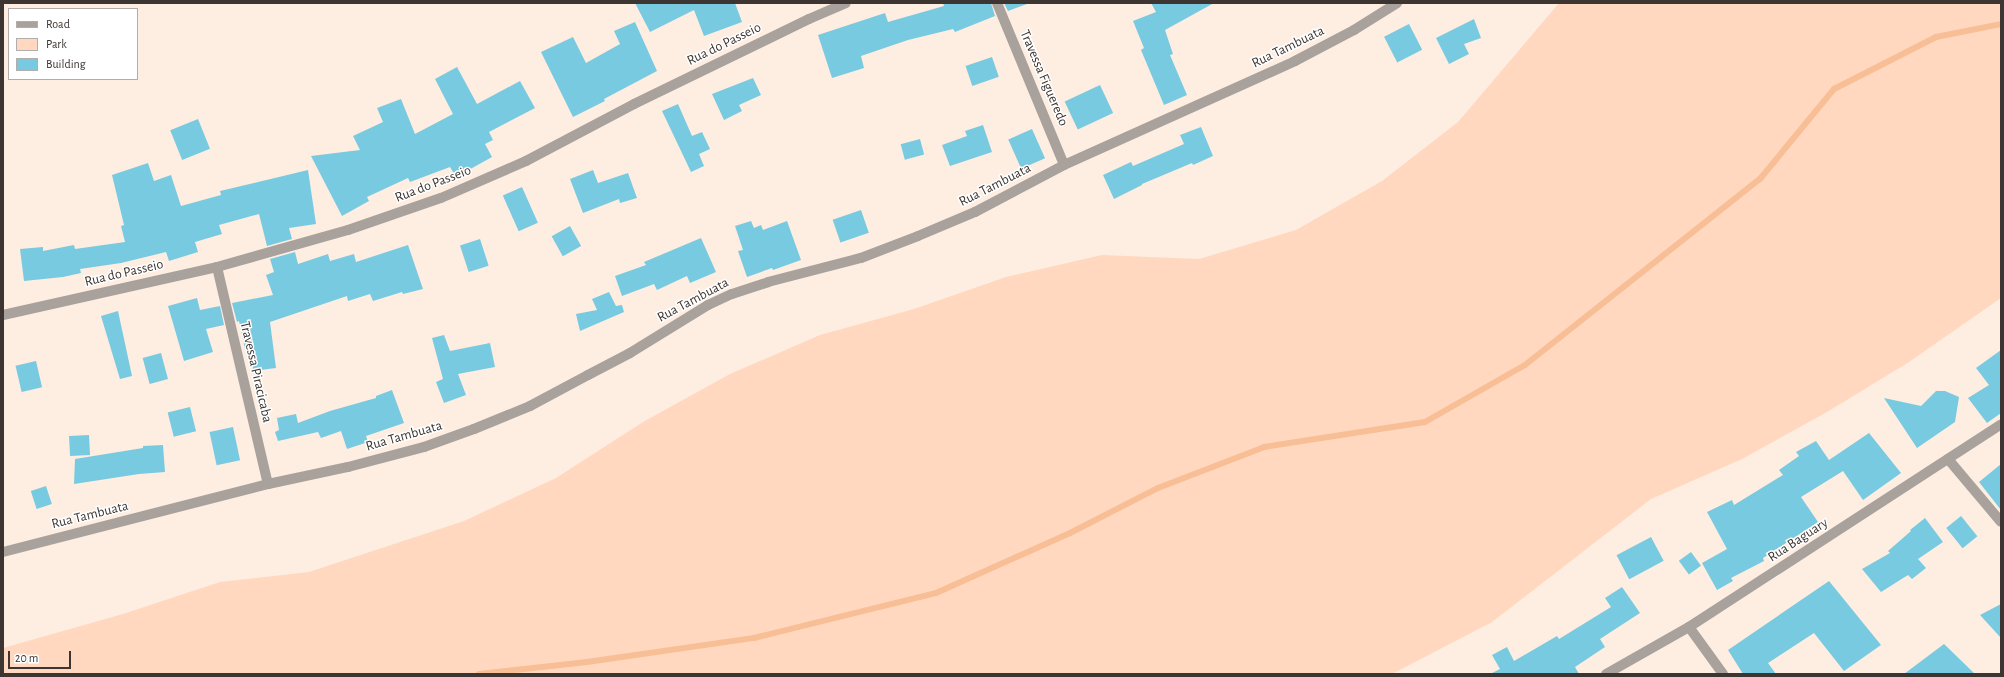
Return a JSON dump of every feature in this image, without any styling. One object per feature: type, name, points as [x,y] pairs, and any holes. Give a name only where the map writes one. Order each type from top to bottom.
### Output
[{"type":"street","name":"Rua do Passeio","points":[[3,315],[216,266],[348,230],[441,198],[526,161],[634,104],[809,19],[846,3]]},
{"type":"street","name":"Travessa Figueredo","points":[[997,3],[1064,165]]},
{"type":"street","name":"Rua Tambuata","points":[[3,552],[268,484],[348,467],[424,447],[474,429],[530,406],[582,379],[708,305],[732,294],[768,282],[861,258],[975,212],[1064,165],[1295,61],[1354,30],[1397,3]]},
{"type":"street","name":"Travessa Piracicaba","points":[[216,266],[268,484]]},
{"type":"street","name":"Rua Baguary","points":[[1606,674],[1689,627],[2001,424]]},
{"type":"street","points":[[1948,458],[2001,522]]},
{"type":"street","points":[[1689,627],[1724,674]]},
{"type":"green space","points":[[1559,3],[2001,3],[2001,298],[1909,362],[1827,412],[1742,459],[1651,499],[1492,622],[1392,674],[3,674],[3,648],[123,614],[220,582],[309,572],[464,521],[556,478],[643,422],[730,374],[820,335],[914,309],[1006,277],[1102,255],[1199,259],[1296,230],[1382,181],[1458,122]]},
{"type":"building","points":[[635,3],[735,3],[742,22],[704,36],[694,10],[650,32]]},
{"type":"building","points":[[943,3],[991,3],[995,16],[955,32],[953,29],[908,40],[861,56],[864,68],[832,78],[818,35],[885,13],[888,22],[944,6]]},
{"type":"building","points":[[1004,3],[1026,3],[1027,4],[1008,11]]},
{"type":"building","points":[[1151,3],[1214,3],[1165,30],[1173,54],[1170,55],[1187,95],[1164,105],[1141,50],[1144,48],[1133,21],[1156,12]]},
{"type":"building","points":[[1474,19],[1481,38],[1464,44],[1469,54],[1449,64],[1436,38]]},
{"type":"building","points":[[635,22],[657,71],[604,99],[605,101],[573,117],[541,52],[573,37],[586,63],[620,44],[614,31]]},
{"type":"building","points":[[1409,24],[1422,50],[1397,63],[1384,37]]},
{"type":"building","points":[[992,57],[999,77],[972,86],[966,66]]},
{"type":"building","points":[[457,67],[477,104],[520,81],[535,108],[489,132],[493,140],[485,144],[492,157],[456,177],[450,167],[410,182],[408,178],[367,197],[369,201],[342,216],[311,156],[360,150],[353,136],[383,122],[377,108],[401,99],[415,134],[453,114],[435,79]]},
{"type":"building","points":[[753,78],[761,95],[739,105],[742,111],[724,120],[712,94]]},
{"type":"building","points":[[1100,85],[1113,113],[1078,130],[1065,101]]},
{"type":"building","points":[[678,104],[692,136],[702,132],[710,149],[699,154],[704,166],[691,172],[662,111]]},
{"type":"building","points":[[198,119],[210,149],[182,160],[170,130]]},
{"type":"building","points":[[983,125],[992,152],[950,166],[942,145],[967,136],[965,131]]},
{"type":"building","points":[[1201,127],[1213,156],[1142,184],[1114,199],[1103,175],[1131,162],[1133,166],[1184,144],[1180,135]]},
{"type":"building","points":[[1032,129],[1045,158],[1021,169],[1008,140]]},
{"type":"building","points":[[920,139],[924,154],[905,160],[901,144]]},
{"type":"building","points":[[148,163],[154,181],[171,175],[181,206],[221,195],[220,191],[308,170],[316,224],[289,228],[292,239],[267,246],[259,214],[219,225],[222,234],[195,242],[198,252],[169,261],[166,252],[121,263],[80,269],[81,273],[63,277],[24,281],[20,249],[43,247],[43,251],[74,245],[75,249],[125,242],[121,226],[124,225],[112,175]]},
{"type":"building","points":[[593,170],[598,183],[628,173],[637,198],[620,203],[619,199],[583,213],[570,179]]},
{"type":"building","points":[[522,187],[538,223],[519,231],[503,196]]},
{"type":"building","points":[[861,210],[869,233],[840,242],[833,220]]},
{"type":"building","points":[[751,221],[754,228],[761,225],[763,230],[787,221],[801,260],[747,277],[738,251],[743,250],[735,226]]},
{"type":"building","points":[[570,226],[581,246],[563,256],[552,236]]},
{"type":"building","points":[[701,238],[716,272],[690,283],[687,276],[657,290],[654,284],[622,296],[615,276],[646,265],[644,262]]},
{"type":"building","points":[[480,239],[489,266],[469,272],[460,245]]},
{"type":"building","points":[[408,245],[423,289],[403,294],[402,292],[373,301],[370,294],[348,301],[347,296],[270,322],[276,368],[253,371],[250,348],[245,349],[239,321],[237,322],[232,303],[273,295],[266,275],[274,272],[270,259],[295,252],[298,264],[328,254],[330,261],[354,254],[356,262]]},
{"type":"building","points":[[609,292],[616,306],[622,305],[624,312],[580,331],[576,314],[597,310],[592,299]]},
{"type":"building","points":[[197,298],[200,310],[220,306],[224,325],[206,329],[213,352],[184,361],[168,306]]},
{"type":"building","points":[[118,311],[132,376],[120,379],[101,316]]},
{"type":"building","points":[[444,335],[450,351],[490,343],[495,367],[458,374],[466,395],[444,403],[436,382],[443,379],[432,338]]},
{"type":"building","points":[[2001,350],[2001,413],[1987,423],[1968,398],[1989,385],[1976,368]]},
{"type":"building","points":[[161,353],[168,379],[150,384],[143,358]]},
{"type":"building","points":[[36,361],[42,387],[22,392],[16,366]]},
{"type":"building","points":[[392,390],[404,423],[366,436],[368,442],[347,449],[341,431],[321,438],[318,432],[278,441],[275,432],[279,430],[277,418],[296,414],[298,423],[330,411],[376,398],[376,396]]},
{"type":"building","points":[[1936,391],[1945,391],[1959,397],[1955,422],[1917,448],[1884,398],[1921,406]]},
{"type":"building","points":[[190,407],[196,431],[174,437],[168,413]]},
{"type":"building","points":[[233,427],[240,460],[217,465],[210,432]]},
{"type":"building","points":[[1869,433],[1901,473],[1863,500],[1843,471],[1801,497],[1818,522],[1763,558],[1764,561],[1731,578],[1733,581],[1717,590],[1702,563],[1727,549],[1707,512],[1732,500],[1734,505],[1783,475],[1779,470],[1799,456],[1796,452],[1816,441],[1829,460]]},
{"type":"building","points":[[89,435],[90,455],[70,456],[69,436]]},
{"type":"building","points":[[163,445],[165,472],[139,474],[74,484],[75,459],[143,448],[143,446]]},
{"type":"building","points":[[2001,464],[2001,510],[1979,482]]},
{"type":"building","points":[[46,486],[52,504],[37,509],[31,491]]},
{"type":"building","points":[[1961,516],[1977,536],[1963,548],[1946,528]]},
{"type":"building","points":[[1925,518],[1943,542],[1918,559],[1926,568],[1912,579],[1908,575],[1881,592],[1862,569],[1890,553],[1888,551]]},
{"type":"building","points":[[1651,537],[1664,561],[1629,579],[1617,555]]},
{"type":"building","points":[[1691,552],[1701,566],[1689,575],[1679,561]]},
{"type":"building","points":[[1829,581],[1881,645],[1844,671],[1814,633],[1768,663],[1776,674],[1743,674],[1728,650]]},
{"type":"building","points":[[1622,587],[1640,613],[1600,639],[1605,647],[1575,667],[1579,674],[1490,674],[1500,669],[1492,655],[1507,647],[1514,661],[1557,636],[1559,639],[1611,607],[1605,598]]},
{"type":"building","points":[[2001,604],[2001,638],[1980,615]]},
{"type":"building","points":[[1944,644],[1975,674],[1904,674]]},
{"type":"waterway","points":[[479,674],[587,662],[754,638],[936,593],[1070,533],[1158,488],[1264,447],[1425,422],[1525,365],[1760,179],[1834,89],[1936,37],[2001,24]]}]
